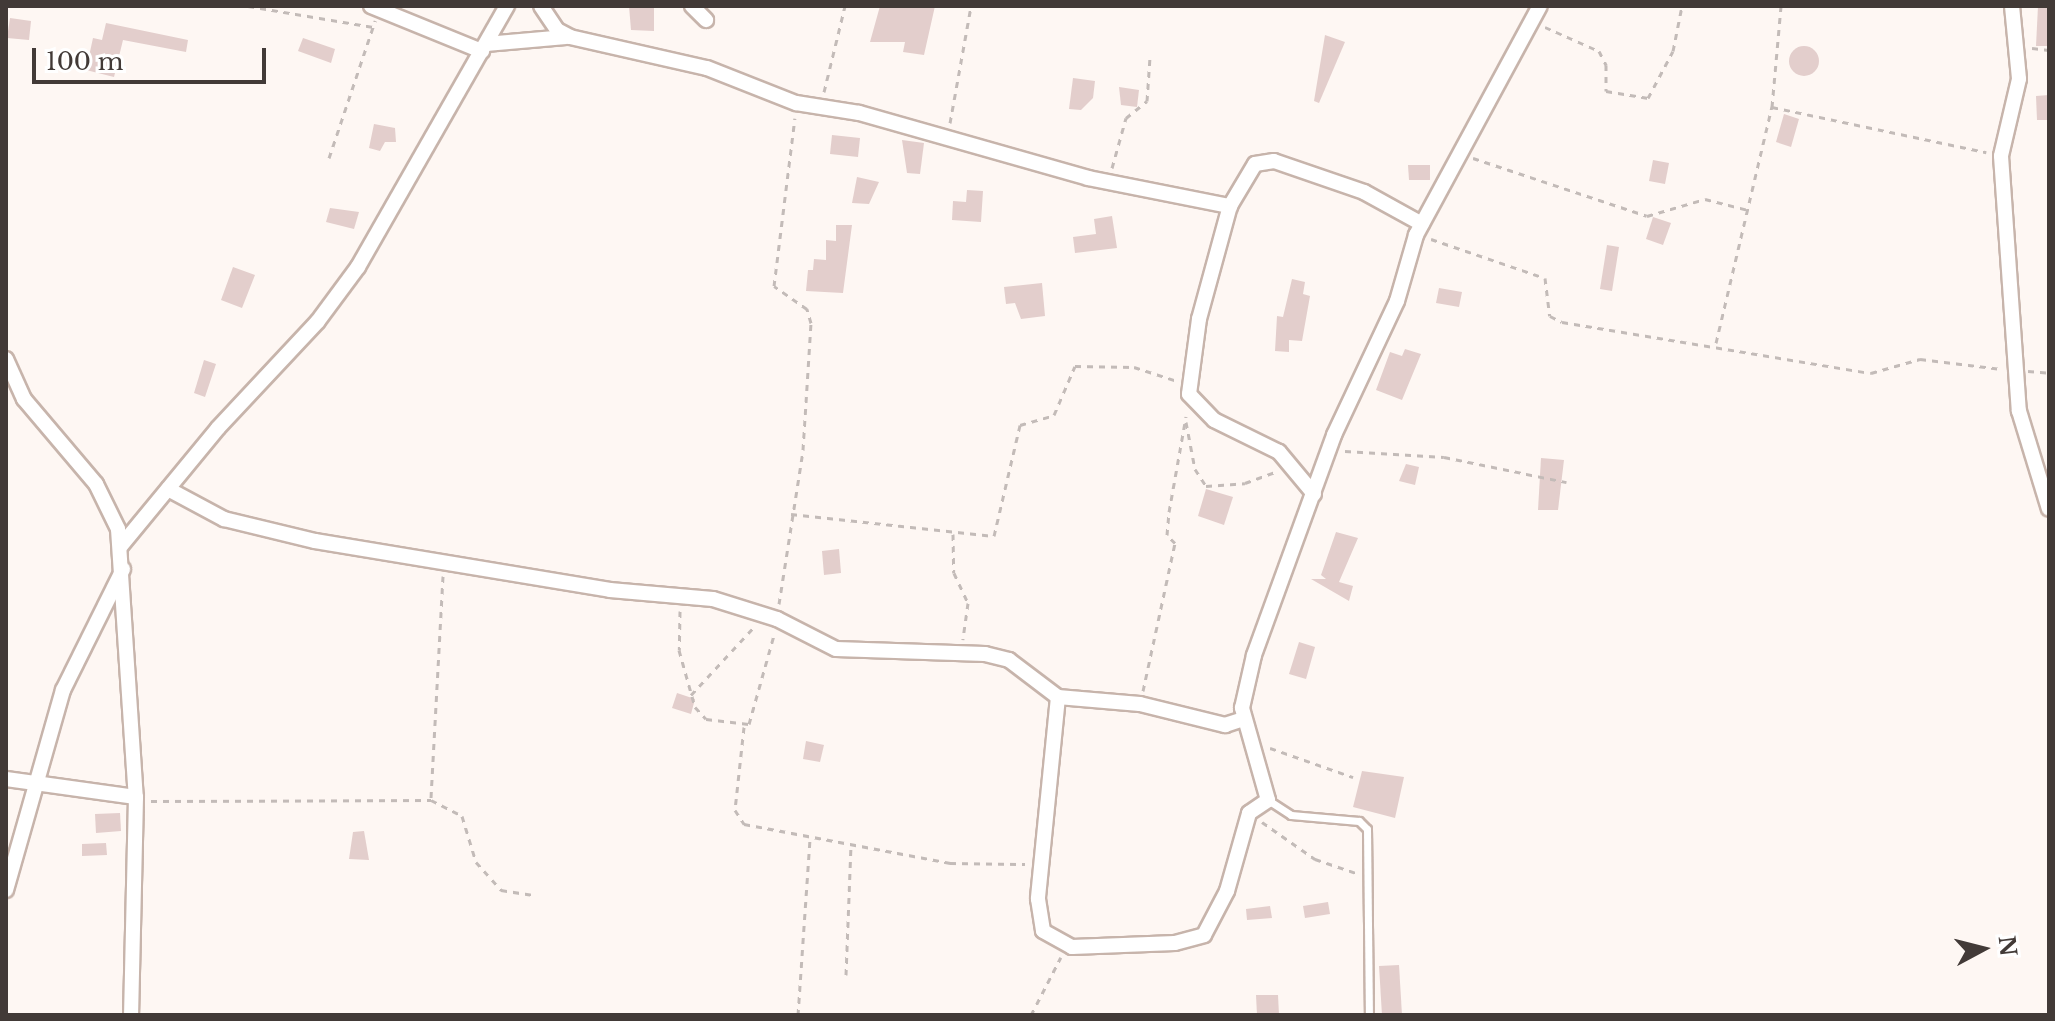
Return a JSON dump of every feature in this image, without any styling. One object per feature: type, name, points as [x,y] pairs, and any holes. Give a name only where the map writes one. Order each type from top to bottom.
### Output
[{"type":"street","points":[[120,547],[318,321],[358,267],[507,6]]},
{"type":"street","points":[[541,6],[557,30],[570,37],[707,68],[796,103],[948,139],[1108,183],[1230,206]]},
{"type":"street","points":[[692,6],[706,20]]},
{"type":"street","points":[[2012,6],[2019,79],[2001,156],[2022,433],[2049,509]]},
{"type":"street","points":[[375,8],[484,47],[570,37]]},
{"type":"street","points":[[1058,697],[1042,853],[1040,919],[1049,937],[1064,946],[1175,943],[1204,935],[1227,891],[1249,813],[1268,800],[1255,744],[1243,719],[1254,655],[1329,450],[1393,312],[1419,229],[1463,154],[1535,12]]},
{"type":"street","points":[[1314,494],[1292,465],[1270,446],[1214,420],[1189,389],[1230,206],[1255,164],[1274,161],[1375,197],[1419,229]]},
{"type":"street","points":[[6,359],[24,399],[96,484],[120,547],[136,799],[131,1015]]},
{"type":"street","points":[[168,489],[224,519],[443,561],[680,596],[773,618],[836,649],[960,651],[1009,660],[1058,697],[1140,704],[1225,725],[1243,719]]},
{"type":"street","points":[[6,890],[76,656],[123,569]]},
{"type":"street","points":[[6,779],[136,799]]},
{"type":"lane","points":[[1268,800],[1305,819],[1365,825],[1369,1015]]},
{"type":"path","points":[[248,6],[373,27]]},
{"type":"path","points":[[820,108],[845,6]]},
{"type":"path","points":[[948,139],[971,6]]},
{"type":"path","points":[[1535,12],[1599,51],[1606,65],[1606,91],[1648,98],[1673,51],[1682,6]]},
{"type":"path","points":[[1715,344],[1772,107],[1781,6]]},
{"type":"path","points":[[329,158],[373,27],[375,8]]},
{"type":"path","points":[[2017,46],[2049,50]]},
{"type":"path","points":[[1108,183],[1126,118],[1147,101],[1150,57]]},
{"type":"path","points":[[796,103],[774,286],[785,299],[807,309],[811,323],[803,450],[752,720],[744,727],[738,819],[851,847],[1012,867],[1042,853]]},
{"type":"path","points":[[1772,107],[2001,156]]},
{"type":"path","points":[[1463,154],[1647,216],[1705,199],[1748,210]]},
{"type":"path","points":[[1419,229],[1545,278],[1555,320],[1715,344],[1871,373],[1920,359],[2049,373]]},
{"type":"path","points":[[791,514],[994,536],[1020,425],[1054,415],[1075,366],[1134,367],[1189,389],[1170,499],[1167,535],[1175,543],[1140,704]]},
{"type":"path","points":[[1186,417],[1195,469],[1206,486],[1245,483],[1292,465]]},
{"type":"path","points":[[1329,450],[1444,457],[1566,482]]},
{"type":"path","points":[[953,533],[954,573],[968,603],[960,651]]},
{"type":"path","points":[[431,800],[443,561]]},
{"type":"path","points":[[680,596],[678,640],[691,695],[706,719],[744,727]]},
{"type":"path","points":[[691,695],[732,645],[773,618]]},
{"type":"path","points":[[1255,744],[1353,777]]},
{"type":"path","points":[[136,799],[431,800],[462,816],[476,862],[501,890],[532,895]]},
{"type":"path","points":[[1249,813],[1315,859],[1365,875]]},
{"type":"path","points":[[798,1015],[811,838]]},
{"type":"path","points":[[846,975],[851,847]]},
{"type":"path","points":[[1031,1015],[1038,993],[1057,975],[1064,946]]},
{"type":"building","points":[[629,6],[654,6],[654,31],[631,30]]},
{"type":"building","points":[[880,6],[935,6],[924,55],[903,52],[905,42],[870,42]]},
{"type":"building","points":[[2038,6],[2049,6],[2049,46],[2036,46]]},
{"type":"building","points":[[10,18],[31,21],[29,40],[7,38]]},
{"type":"building","points":[[106,23],[188,40],[186,52],[123,40],[114,77],[86,70],[93,38],[102,40]]},
{"type":"building","points":[[1325,35],[1345,42],[1319,103],[1314,101]]},
{"type":"building","points":[[303,38],[335,49],[331,63],[298,51]]},
{"type":"building","points":[[1804,46],[1815,50],[1819,61],[1815,72],[1804,76],[1793,72],[1789,61],[1793,50]]},
{"type":"building","points":[[1073,78],[1095,81],[1093,98],[1081,110],[1069,109]]},
{"type":"building","points":[[1119,87],[1139,90],[1137,107],[1121,105]]},
{"type":"building","points":[[2049,95],[2049,120],[2037,120],[2036,96]]},
{"type":"building","points":[[1784,114],[1799,119],[1791,147],[1776,142]]},
{"type":"building","points":[[374,124],[395,128],[396,142],[385,142],[380,151],[369,148]]},
{"type":"building","points":[[832,135],[860,138],[858,157],[830,154]]},
{"type":"building","points":[[902,140],[924,143],[920,174],[907,173]]},
{"type":"building","points":[[1653,160],[1669,163],[1665,184],[1649,181]]},
{"type":"building","points":[[1408,165],[1430,165],[1430,180],[1409,180]]},
{"type":"building","points":[[857,177],[879,182],[869,204],[852,203]]},
{"type":"building","points":[[967,190],[983,191],[981,222],[952,220],[953,201],[966,202]]},
{"type":"building","points":[[330,208],[359,212],[354,229],[326,222]]},
{"type":"building","points":[[1112,216],[1117,248],[1075,253],[1073,237],[1096,234],[1094,219]]},
{"type":"building","points":[[1653,217],[1671,223],[1663,245],[1646,239]]},
{"type":"building","points":[[836,225],[852,225],[843,293],[806,291],[808,270],[813,270],[814,259],[826,260],[826,240],[836,241]]},
{"type":"building","points":[[1607,245],[1619,247],[1612,291],[1600,289]]},
{"type":"building","points":[[233,267],[255,275],[242,308],[221,300]]},
{"type":"building","points":[[1292,279],[1305,282],[1303,294],[1310,296],[1302,341],[1289,340],[1289,352],[1275,351],[1277,316],[1283,317]]},
{"type":"building","points":[[1042,283],[1045,316],[1021,319],[1015,303],[1006,304],[1004,287]]},
{"type":"building","points":[[1439,288],[1462,292],[1459,307],[1436,303]]},
{"type":"building","points":[[1405,349],[1421,354],[1402,400],[1376,390],[1390,352],[1402,356]]},
{"type":"building","points":[[204,360],[216,364],[205,397],[194,393]]},
{"type":"building","points":[[1541,458],[1564,460],[1558,510],[1538,510]]},
{"type":"building","points":[[1406,464],[1419,467],[1415,485],[1399,481]]},
{"type":"building","points":[[1206,489],[1233,497],[1224,525],[1198,516]]},
{"type":"building","points":[[1336,532],[1358,538],[1339,582],[1353,586],[1349,601],[1311,579],[1326,579],[1321,575]]},
{"type":"building","points":[[839,549],[841,573],[824,575],[822,551]]},
{"type":"building","points":[[1299,642],[1315,647],[1306,679],[1289,674]]},
{"type":"building","points":[[677,693],[695,699],[691,714],[672,708]]},
{"type":"building","points":[[806,741],[824,745],[820,762],[803,759]]},
{"type":"building","points":[[1362,771],[1404,777],[1395,818],[1353,807]]},
{"type":"building","points":[[120,813],[121,831],[96,833],[95,814]]},
{"type":"building","points":[[364,831],[369,860],[349,859],[353,832]]},
{"type":"building","points":[[106,843],[107,855],[82,856],[82,844]]},
{"type":"building","points":[[1328,902],[1330,914],[1305,918],[1303,906]]},
{"type":"building","points":[[1270,906],[1272,918],[1247,920],[1246,909]]},
{"type":"building","points":[[1399,965],[1402,1015],[1382,1015],[1379,966]]},
{"type":"building","points":[[1256,995],[1278,995],[1279,1015],[1257,1015]]}]
